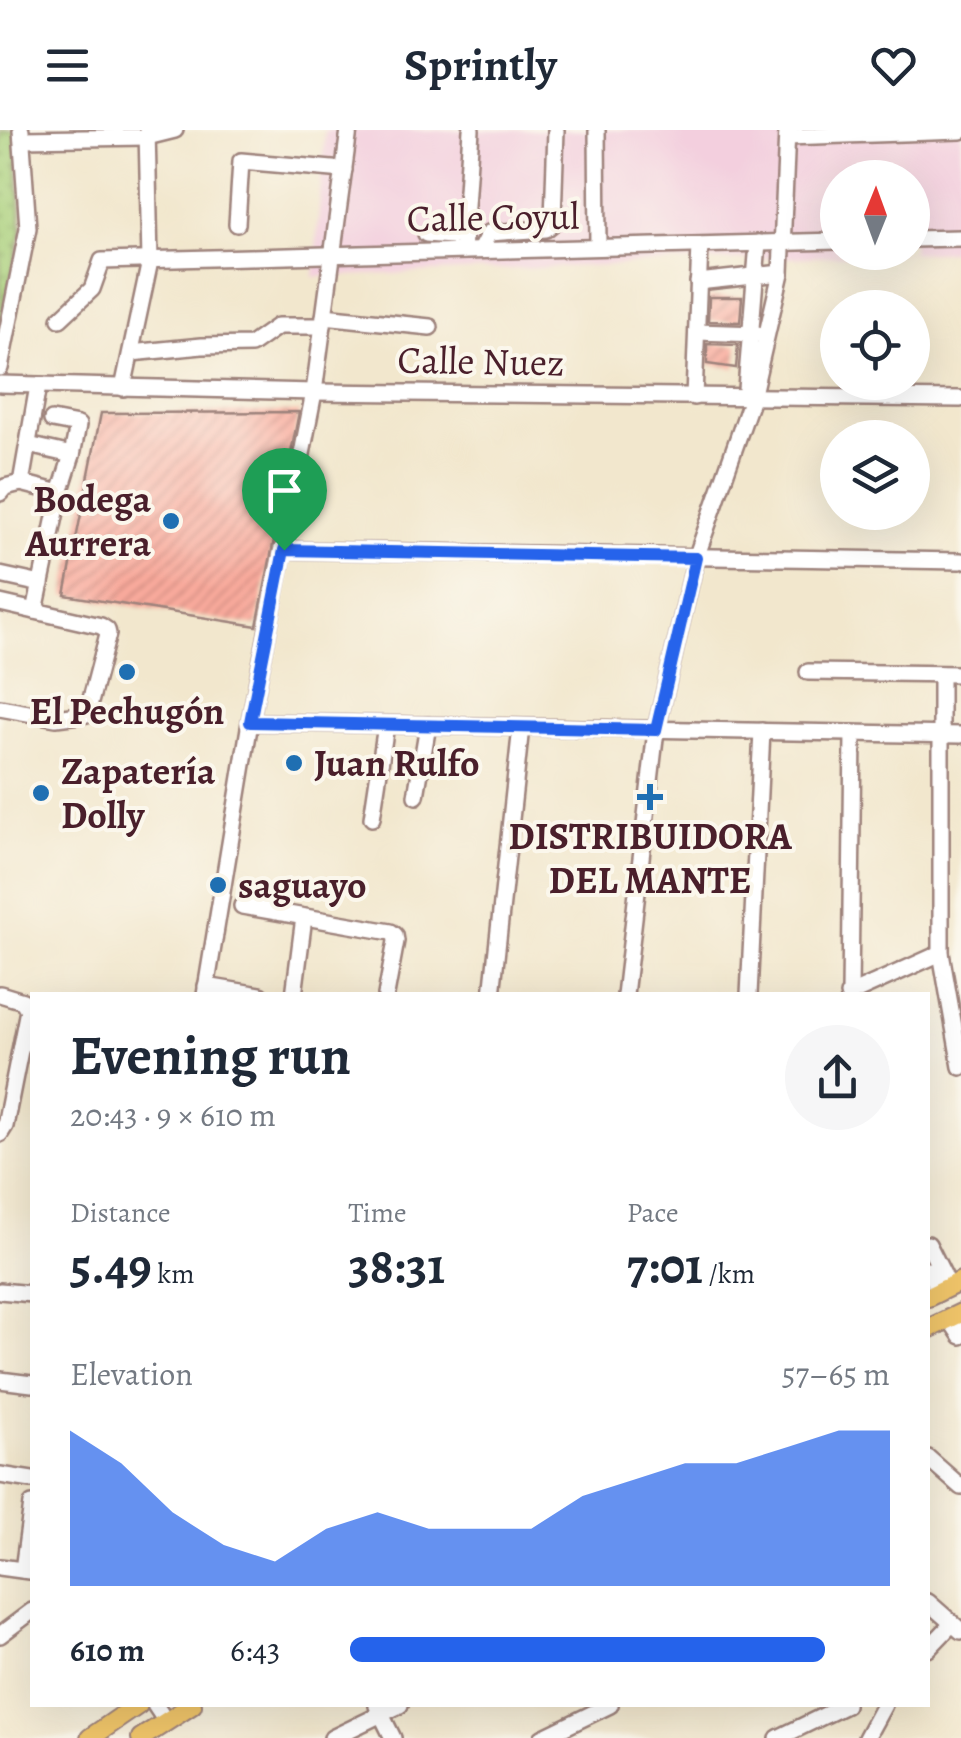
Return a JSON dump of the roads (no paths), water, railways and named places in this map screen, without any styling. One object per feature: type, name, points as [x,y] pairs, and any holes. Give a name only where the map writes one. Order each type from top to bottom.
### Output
[{"type":"main road","points":[[930,1328],[955,1316]]},
{"type":"main road","points":[[90,1738],[135,1707]]},
{"type":"main road","points":[[141,1738],[160,1713]]},
{"type":"street","points":[[0,368],[28,228],[22,134],[147,134],[175,130]]},
{"type":"street","points":[[206,991],[250,722],[314,392],[349,130]]},
{"type":"street","points":[[426,234],[463,244],[471,130]]},
{"type":"street","points":[[480,250],[489,233],[546,229],[551,225],[556,130]]},
{"type":"street","points":[[597,130],[598,247]]},
{"type":"street","points":[[758,334],[781,273],[787,134],[961,131]]},
{"type":"street","points":[[123,388],[150,261],[147,134]]},
{"type":"street","points":[[237,224],[241,161],[344,170]]},
{"type":"street","points":[[930,239],[961,238]]},
{"type":"street","name":"Calle Coyul","points":[[60,319],[92,289],[102,261],[333,254],[463,244],[480,250],[820,241]]},
{"type":"street","points":[[625,992],[656,730],[696,558],[749,398],[758,334],[754,276],[758,243]]},
{"type":"street","points":[[694,397],[700,244]]},
{"type":"street","points":[[698,282],[781,273]]},
{"type":"street","points":[[131,353],[251,346],[278,326],[324,321],[430,327]]},
{"type":"street","points":[[697,332],[758,334]]},
{"type":"street","name":"Calle Nuez","points":[[0,384],[314,392],[961,399]]},
{"type":"street","points":[[21,483],[38,386]]},
{"type":"street","points":[[35,611],[78,425],[52,420]]},
{"type":"street","points":[[28,445],[72,455]]},
{"type":"street","points":[[0,493],[21,483],[60,492]]},
{"type":"street","points":[[284,550],[961,561]]},
{"type":"street","points":[[0,575],[40,584]]},
{"type":"street","points":[[0,603],[107,630],[90,710],[82,717],[64,719],[0,708]]},
{"type":"street","points":[[808,672],[961,674]]},
{"type":"street","points":[[941,674],[941,953],[961,1067]]},
{"type":"street","points":[[250,722],[961,734]]},
{"type":"street","points":[[372,818],[386,724]]},
{"type":"street","points":[[416,796],[428,725]]},
{"type":"street","points":[[492,992],[521,727]]},
{"type":"street","points":[[750,992],[762,731]]},
{"type":"street","points":[[849,992],[853,733]]},
{"type":"street","points":[[242,906],[385,930],[395,935],[387,992]]},
{"type":"street","points":[[294,992],[304,917]]},
{"type":"street","points":[[853,992],[941,953]]},
{"type":"street","points":[[0,994],[23,1001],[28,1010],[5,1126],[0,1134]]},
{"type":"street","points":[[930,1250],[944,1289]]},
{"type":"street","points":[[0,1291],[30,1294]]},
{"type":"street","points":[[955,1316],[961,1336]]},
{"type":"street","points":[[0,1380],[30,1384]]},
{"type":"street","points":[[930,1460],[961,1487]]},
{"type":"street","points":[[0,1475],[30,1480]]},
{"type":"street","points":[[0,1567],[28,1571],[30,1538]]},
{"type":"street","points":[[930,1604],[957,1628],[930,1648]]},
{"type":"street","points":[[0,1635],[30,1613]]},
{"type":"street","points":[[542,1738],[606,1707]]},
{"type":"street","points":[[778,1738],[842,1707]]},
{"type":"street","points":[[866,1738],[883,1707]]},
{"type":"street","points":[[332,1738],[380,1710],[393,1738]]},
{"type":"place","name":"Bodega Aurrera","points":[[171,521]]},
{"type":"place","name":"El Pechugón","points":[[127,672]]},
{"type":"place","name":"Juan Rulfo","points":[[294,763]]},
{"type":"place","name":"Zapatería Dolly","points":[[41,793]]},
{"type":"place","name":"DISTRIBUIDORA DEL MANTE","points":[[650,797]]},
{"type":"place","name":"saguayo","points":[[218,885]]}]
